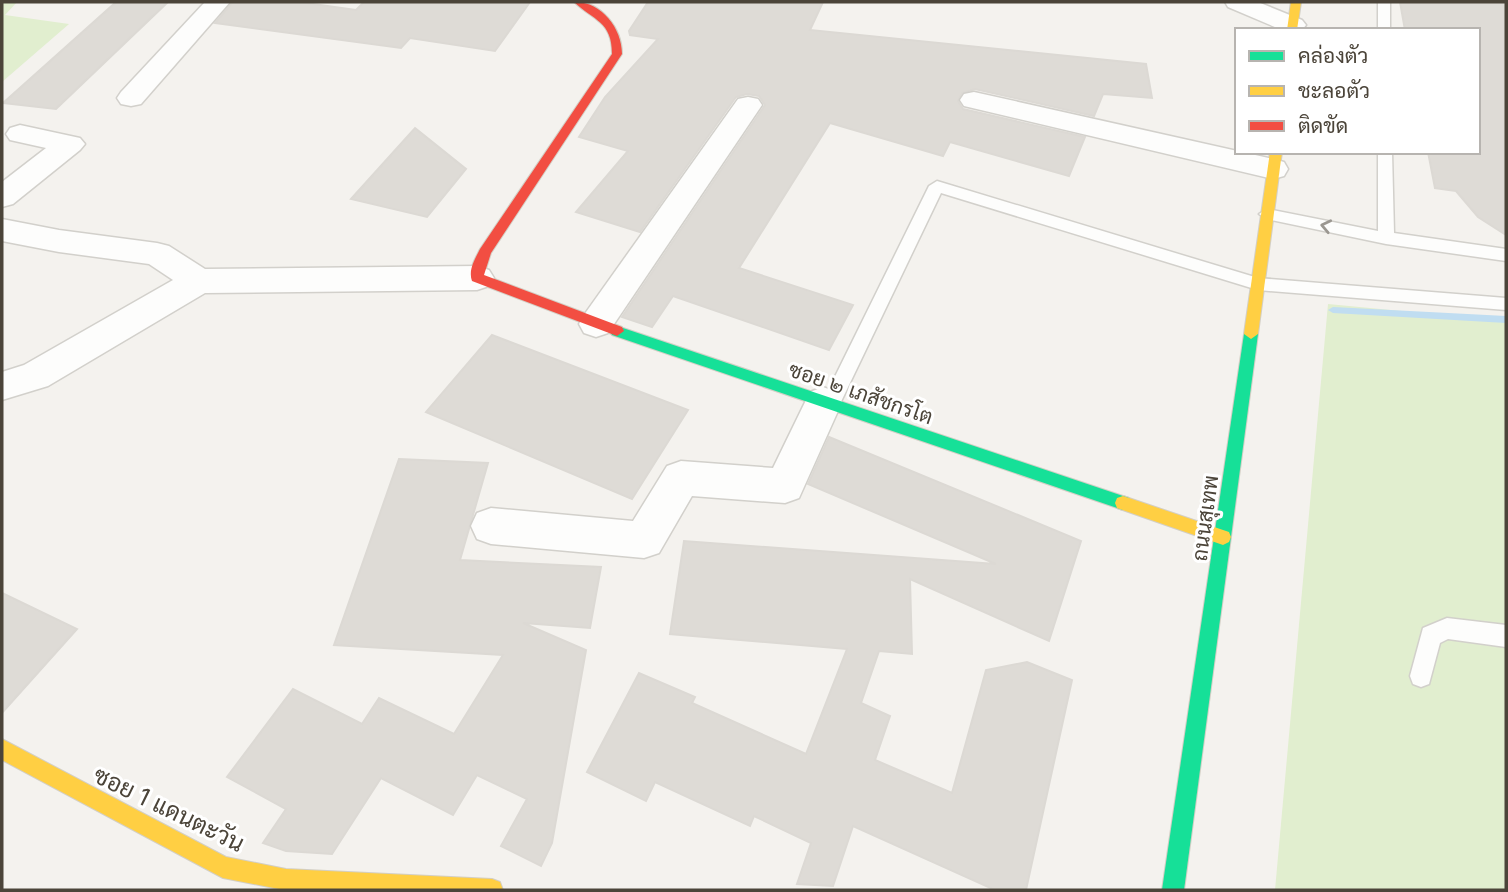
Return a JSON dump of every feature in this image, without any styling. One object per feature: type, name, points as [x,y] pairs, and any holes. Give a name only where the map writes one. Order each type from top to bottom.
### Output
[{"type":"street","points":[[131,98],[218,2]]},
{"type":"street","points":[[2,386],[35,376],[199,281],[482,281],[478,267],[485,252],[617,54],[620,40],[617,29],[579,2]]},
{"type":"street","points":[[1237,2],[1294,19]]},
{"type":"street","points":[[974,100],[1235,153]]},
{"type":"street","points":[[596,324],[748,105]]},
{"type":"street","points":[[2,197],[70,144],[20,135]]},
{"type":"street","points":[[1240,154],[1275,161]]},
{"type":"street","name":"ถนนสุเทพ","points":[[1173,890],[1275,161]]},
{"type":"street","points":[[2,230],[59,241],[157,254],[199,281]]},
{"type":"street","name":"ซอย ๒ เภสัชกรโต","points":[[482,281],[596,324],[1223,537]]},
{"type":"street","points":[[491,526],[644,540],[681,478],[785,486],[827,403]]},
{"type":"street","name":"ซอย 1 แดนตะวัน","points":[[2,749],[223,867],[285,880],[492,890]]},
{"type":"lane","points":[[1384,2],[1384,28]]},
{"type":"lane","points":[[1385,154],[1386,238]]},
{"type":"lane","points":[[827,403],[937,186],[1258,284],[1506,304]]},
{"type":"lane","points":[[1268,214],[1386,238],[1506,256]]},
{"type":"lane","points":[[1421,676],[1431,636],[1447,628],[1506,636]]},
{"type":"green space","points":[[2,2],[17,2],[5,15],[69,24],[2,82]]},
{"type":"green space","points":[[1328,304],[1506,321],[1506,890],[1275,890]]},
{"type":"building","points":[[116,2],[168,2],[56,109],[3,103]]},
{"type":"building","points":[[233,2],[299,2],[356,10],[364,2],[530,2],[495,51],[410,38],[401,48],[215,23]]},
{"type":"building","points":[[648,2],[823,2],[810,30],[1146,64],[1152,98],[1103,94],[1094,116],[975,89],[962,93],[958,101],[963,109],[1085,137],[1069,176],[950,142],[943,156],[830,123],[739,268],[853,305],[829,350],[673,296],[652,327],[622,317],[765,105],[759,96],[747,94],[736,97],[640,232],[576,212],[628,151],[579,137],[605,97],[658,39],[630,35],[629,31]]},
{"type":"building","points":[[1400,2],[1506,2],[1506,235],[1478,217],[1456,191],[1435,188],[1428,154],[1480,154],[1480,28],[1405,28]]},
{"type":"building","points":[[415,128],[466,169],[427,217],[351,199]]},
{"type":"building","points":[[492,335],[688,410],[632,499],[426,412]]},
{"type":"building","points":[[829,437],[1081,541],[1049,641],[910,579],[912,654],[879,651],[861,703],[890,716],[875,760],[952,793],[986,670],[1027,662],[1072,680],[1026,890],[995,890],[853,826],[833,886],[797,884],[811,843],[754,816],[750,826],[655,782],[646,801],[587,772],[639,673],[695,697],[692,703],[806,754],[847,649],[670,634],[684,541],[996,564],[808,484]]},
{"type":"building","points":[[399,459],[488,463],[460,560],[601,567],[590,628],[523,623],[586,650],[552,843],[541,866],[501,846],[527,799],[477,775],[453,815],[381,778],[332,854],[286,851],[263,843],[286,809],[227,777],[293,689],[362,724],[379,698],[454,734],[503,655],[334,645]]},
{"type":"building","points":[[2,593],[77,629],[2,713]]},
{"type":"waterway","points":[[1333,310],[1506,320]]},
{"type":"traffic: fast","points":[[617,331],[1123,503]]},
{"type":"traffic: fast","points":[[1173,890],[1251,334]]},
{"type":"traffic: slow","points":[[1292,28],[1296,2]]},
{"type":"traffic: slow","points":[[1251,334],[1276,154]]},
{"type":"traffic: slow","points":[[1123,503],[1223,537]]},
{"type":"traffic: slow","points":[[2,749],[223,867],[286,880],[492,890]]},
{"type":"traffic: jam","points":[[579,2],[612,28],[617,54],[485,252],[478,267],[477,278],[617,331]]}]
